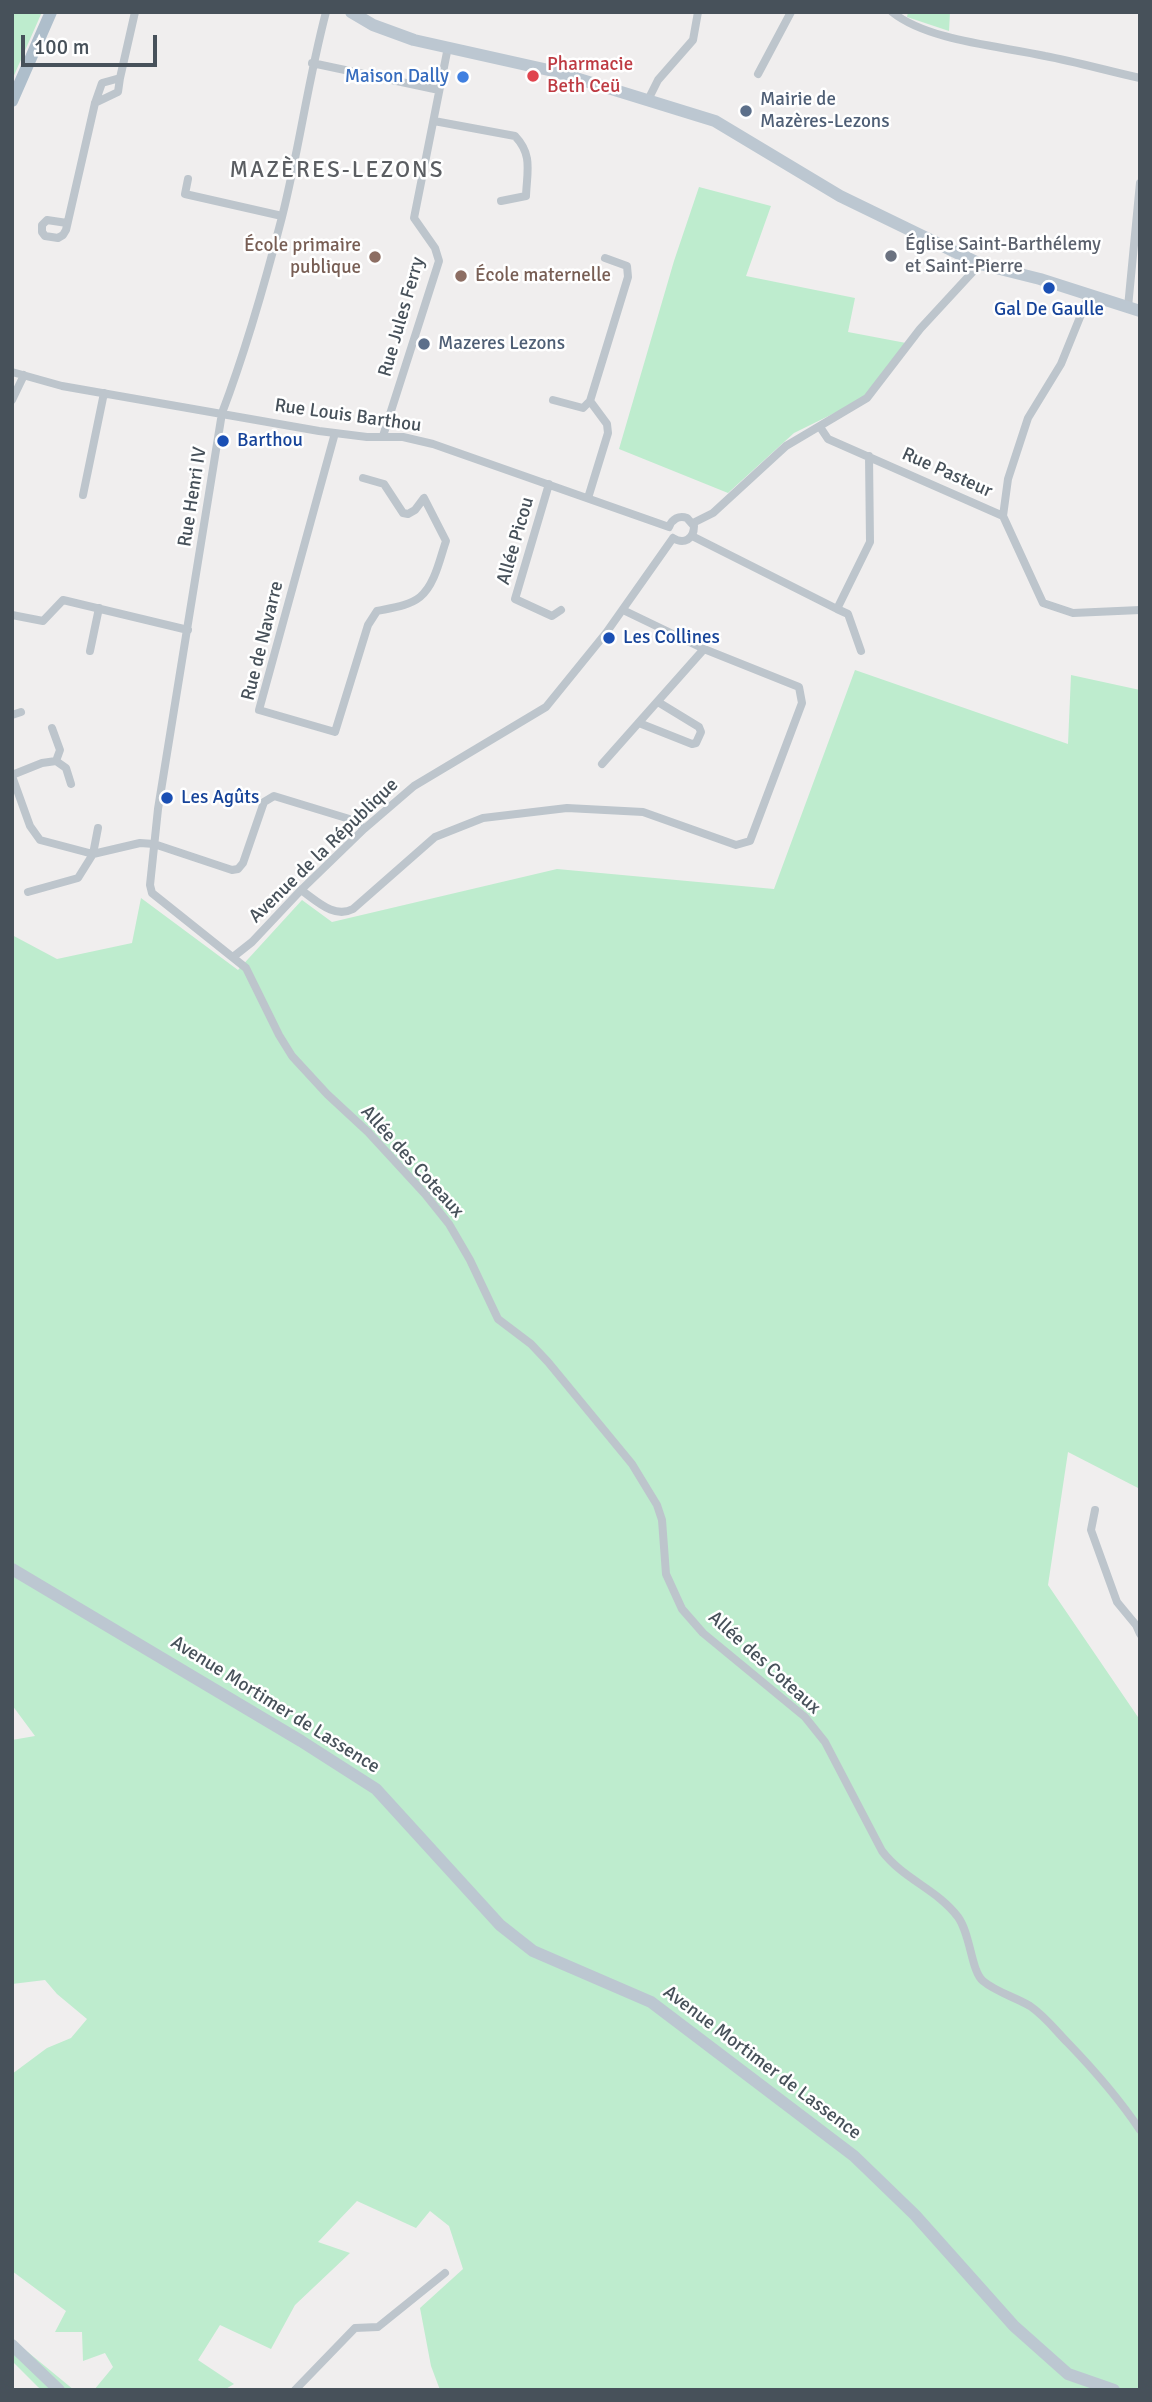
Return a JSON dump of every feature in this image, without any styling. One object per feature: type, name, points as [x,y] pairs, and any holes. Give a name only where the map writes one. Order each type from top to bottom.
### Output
[{"type":"main road","points":[[12,101],[51,12]]},
{"type":"street","points":[[95,103],[118,92],[135,12]]},
{"type":"street","name":"Rue Henri IV","points":[[233,957],[152,893],[150,885],[153,844],[222,413],[234,383],[282,216],[312,63],[326,12]]},
{"type":"street","points":[[351,12],[373,25],[414,40],[553,71],[715,121],[839,196],[980,264],[1040,279],[1134,309],[1140,183]]},
{"type":"street","points":[[648,100],[658,80],[693,40],[698,12]]},
{"type":"street","points":[[758,74],[792,12]]},
{"type":"street","points":[[892,12],[906,24],[960,40],[1047,56],[1140,78]]},
{"type":"street","name":"Rue Jules Ferry","points":[[383,436],[439,261],[435,248],[414,218],[448,47]]},
{"type":"street","points":[[312,63],[439,90]]},
{"type":"street","points":[[67,223],[102,83],[120,78]]},
{"type":"street","points":[[434,121],[515,136],[522,143],[528,152],[526,196],[501,201]]},
{"type":"street","points":[[188,179],[185,194],[282,216]]},
{"type":"street","points":[[553,400],[583,408],[590,401],[628,277],[627,266],[605,258]]},
{"type":"street","points":[[693,523],[713,513],[786,446],[867,398],[920,329],[980,264]]},
{"type":"street","points":[[1003,516],[1008,479],[1028,418],[1061,364],[1088,295]]},
{"type":"street","name":"Rue Louis Barthou","points":[[12,372],[62,386],[335,433],[403,437],[433,444],[670,527]]},
{"type":"street","points":[[12,400],[24,375]]},
{"type":"street","points":[[83,495],[104,393]]},
{"type":"street","points":[[588,499],[608,433],[607,424],[590,401]]},
{"type":"street","name":"Rue Pasteur","points":[[820,427],[828,439],[1003,516],[1043,603],[1073,613],[1140,610]]},
{"type":"street","name":"Rue de Navarre","points":[[335,433],[259,710],[335,732],[369,625],[377,611],[421,597],[433,577],[446,541],[424,498],[415,510],[408,514],[403,513],[384,484],[363,478]]},
{"type":"street","points":[[837,609],[870,542],[869,456]]},
{"type":"street","name":"Allée Picou","points":[[549,484],[515,599],[552,616],[561,610]]},
{"type":"street","points":[[687,518],[693,523],[692,536],[685,541],[673,538],[670,527],[673,520],[687,518]]},
{"type":"street","points":[[692,536],[848,614],[861,652]]},
{"type":"street","name":"Avenue de la République","points":[[233,957],[252,942],[364,829],[414,786],[546,706],[623,610],[673,538]]},
{"type":"street","points":[[12,615],[43,621],[63,600],[188,629]]},
{"type":"street","points":[[90,651],[99,608]]},
{"type":"street","points":[[301,890],[335,913],[345,913],[353,909],[435,837],[483,818],[555,810],[643,812],[736,845],[750,841],[802,703],[799,687],[704,649],[623,610]]},
{"type":"street","points":[[602,764],[704,649]]},
{"type":"street","points":[[639,723],[692,744],[696,743],[701,732],[699,727],[658,702]]},
{"type":"street","points":[[52,728],[60,750],[56,761]]},
{"type":"street","points":[[71,785],[66,768],[56,761],[42,762],[12,775],[30,826],[40,840],[93,854],[140,843],[153,844],[232,870],[238,869],[243,863],[264,802],[274,796],[356,821],[364,829]]},
{"type":"street","points":[[28,892],[78,878],[93,854],[98,828]]},
{"type":"street","name":"Allée des Coteaux","points":[[233,957],[246,968],[292,1056],[327,1094],[368,1132],[449,1224],[470,1260],[498,1319],[531,1344],[548,1362],[632,1464],[657,1506],[662,1520],[666,1574],[682,1609],[703,1633],[805,1717],[825,1742],[882,1851],[894,1866],[946,1903],[959,1919],[968,1936],[976,1970],[982,1980],[1031,2007],[1048,2022],[1118,2096],[1140,2130]]},
{"type":"street","points":[[1095,1510],[1091,1530],[1093,1536],[1117,1602],[1140,1634]]},
{"type":"street","name":"Avenue Mortimer de Lassence","points":[[12,1569],[301,1741],[376,1789],[500,1925],[533,1951],[651,2002],[662,2010],[854,2156],[915,2215],[1014,2326],[1068,2374],[1114,2390]]},
{"type":"street","points":[[295,2390],[355,2328],[378,2327],[445,2273]]},
{"type":"street","points":[[12,2345],[59,2390]]},
{"type":"green space","points":[[12,12],[42,12],[12,80]]},
{"type":"green space","points":[[908,12],[950,12],[949,31],[907,17]]},
{"type":"green space","points":[[699,187],[771,206],[746,276],[855,298],[848,332],[906,343],[867,397],[794,433],[728,493],[619,449],[674,261]]},
{"type":"green space","points":[[855,670],[1068,744],[1071,675],[1140,690],[1140,1489],[1068,1452],[1048,1585],[1140,1720],[1140,2390],[440,2390],[431,2366],[420,2308],[463,2269],[449,2226],[430,2211],[416,2228],[357,2201],[318,2242],[350,2253],[295,2305],[271,2349],[220,2325],[198,2360],[234,2384],[224,2390],[94,2390],[113,2367],[105,2353],[83,2361],[82,2332],[55,2332],[66,2311],[12,2271],[12,2074],[47,2048],[71,2038],[87,2019],[45,1980],[12,1984],[12,1740],[35,1736],[12,1705],[12,935],[57,959],[132,943],[141,898],[238,970],[302,900],[332,922],[557,869],[774,889]]},
{"type":"green space","points":[[12,2339],[74,2390],[42,2390],[38,2387],[12,2361]]},
{"type":"place","name":"Pharmacie Beth Ceü","points":[[533,76]]},
{"type":"place","name":"Maison Dally","points":[[463,77]]},
{"type":"place","name":"Mairie de Mazères-Lezons","points":[[746,111]]},
{"type":"place","name":"Église Saint-Barthélemy et Saint-Pierre","points":[[891,256]]},
{"type":"place","name":"École primaire publique","points":[[375,257]]},
{"type":"place","name":"École maternelle","points":[[461,276]]},
{"type":"place","name":"Gal De Gaulle","points":[[1049,288]]},
{"type":"place","name":"Mazeres Lezons","points":[[424,344]]},
{"type":"place","name":"Barthou","points":[[223,441]]},
{"type":"place","name":"Les Collines","points":[[609,638]]},
{"type":"place","name":"Les Agûts","points":[[167,798]]},
{"type":"district","name":"MAZÈRES-LEZONS","points":[[337,171]]}]
